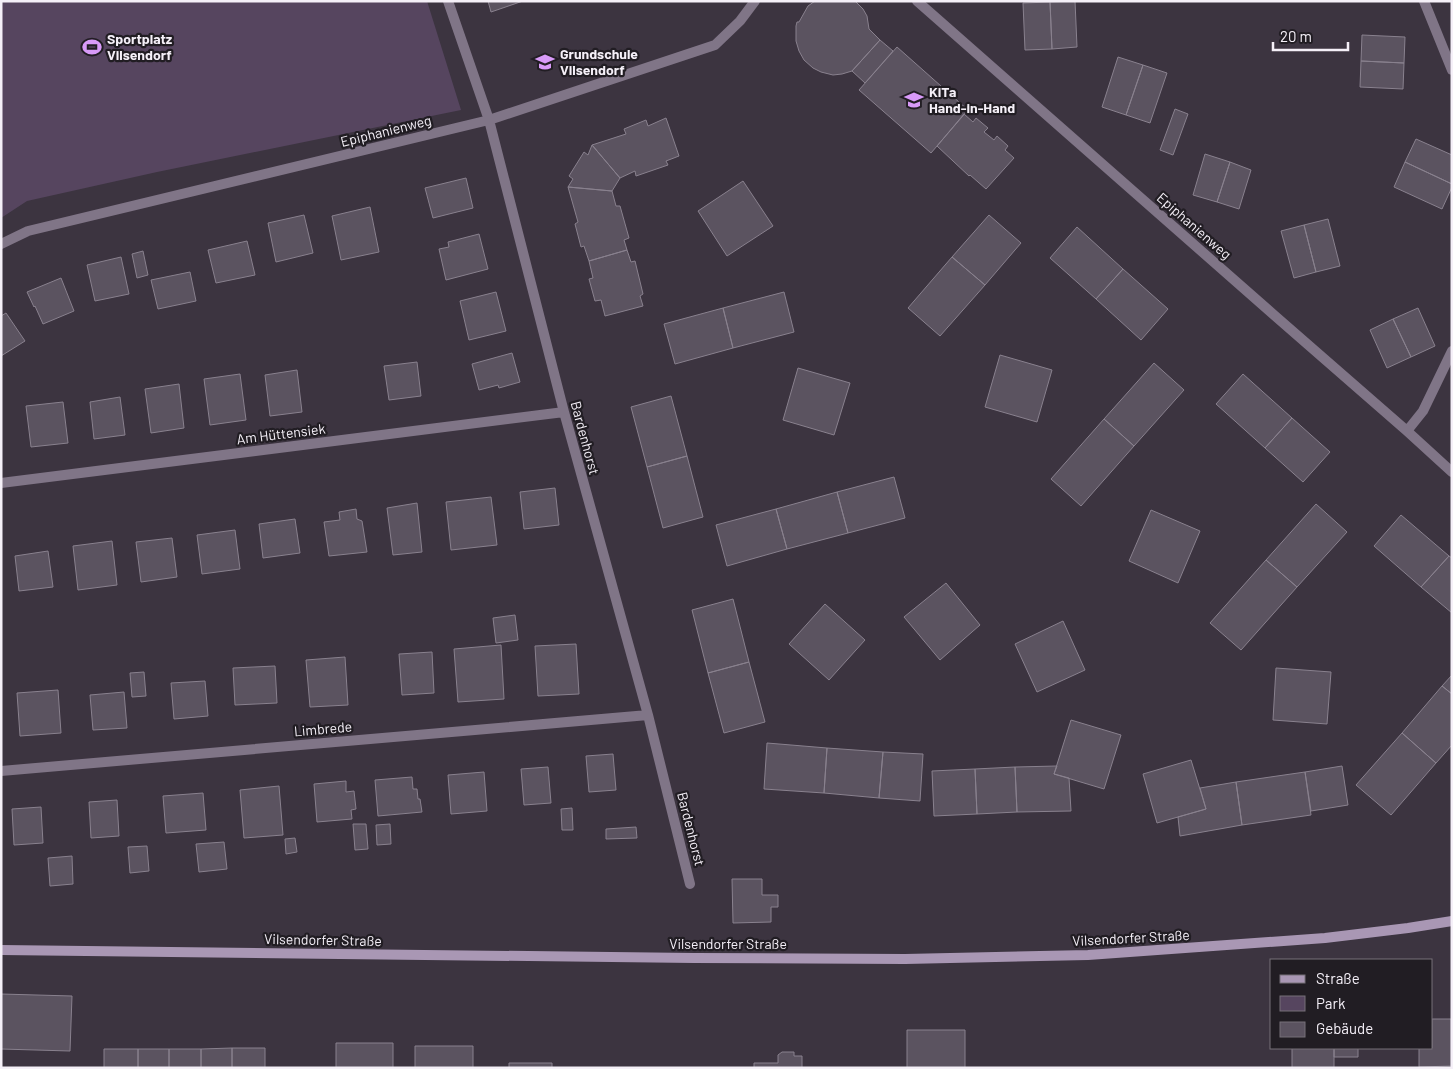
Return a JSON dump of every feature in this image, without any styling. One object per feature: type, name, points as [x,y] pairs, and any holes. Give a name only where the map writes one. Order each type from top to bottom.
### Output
[{"type":"main road","name":"Vilsendorfer Straße","points":[[1,950],[714,958],[905,959],[1088,956],[1325,938],[1452,921]]},
{"type":"street","name":"Bardenhorst","points":[[448,1],[489,120],[564,412],[648,715],[690,884]]},
{"type":"street","name":"Epiphanienweg","points":[[1,244],[28,231],[489,120],[715,45],[740,21],[755,1]]},
{"type":"street","name":"Epiphanienweg","points":[[917,1],[1452,472]]},
{"type":"street","points":[[1424,1],[1452,70]]},
{"type":"street","points":[[1407,431],[1423,411],[1452,351]]},
{"type":"street","name":"Am Hüttensiek","points":[[1,483],[564,412]]},
{"type":"street","name":"Limbrede","points":[[1,771],[648,715]]},
{"type":"green space","points":[[1,1],[427,1],[461,110],[157,172],[27,201],[1,218]]},
{"type":"building","points":[[488,1],[523,1],[491,12]]},
{"type":"building","points":[[815,1],[855,1],[867,16],[869,29],[880,40],[852,71],[833,75],[821,72],[804,60],[799,51],[796,41],[797,22],[799,22],[808,6]]},
{"type":"building","points":[[1075,1],[1077,47],[1052,49],[1050,2]]},
{"type":"building","points":[[1050,2],[1052,49],[1025,50],[1023,3]]},
{"type":"building","points":[[1362,35],[1405,37],[1404,63],[1361,61]]},
{"type":"building","points":[[880,40],[893,51],[865,83],[852,71]]},
{"type":"building","name":"KiTa Hand-in-Hand","points":[[897,47],[968,110],[931,153],[859,90]]},
{"type":"building","points":[[1118,57],[1143,65],[1126,115],[1102,107]]},
{"type":"building","points":[[1361,61],[1404,63],[1403,89],[1360,87]]},
{"type":"building","points":[[1143,65],[1167,73],[1150,123],[1126,115]]},
{"type":"building","points":[[1175,109],[1188,114],[1173,155],[1160,150]]},
{"type":"building","points":[[964,114],[973,122],[976,118],[988,128],[984,132],[994,140],[997,136],[1008,146],[1005,150],[1014,158],[986,189],[937,146]]},
{"type":"building","points":[[666,118],[679,156],[666,161],[668,165],[636,176],[635,171],[620,178],[592,145],[626,134],[624,129],[646,120],[648,126]]},
{"type":"building","points":[[1416,139],[1452,155],[1452,184],[1405,162]]},
{"type":"building","points":[[592,145],[620,178],[612,191],[568,187],[573,179],[569,176],[584,152],[588,155]]},
{"type":"building","points":[[1205,154],[1230,162],[1217,202],[1193,195]]},
{"type":"building","points":[[1230,162],[1251,170],[1239,209],[1217,202]]},
{"type":"building","points":[[1405,162],[1452,184],[1442,209],[1394,187]]},
{"type":"building","points":[[466,178],[473,208],[433,218],[425,188]]},
{"type":"building","points":[[743,181],[773,226],[727,256],[698,211]]},
{"type":"building","points":[[568,187],[612,191],[616,206],[620,206],[629,238],[624,240],[627,250],[589,261],[584,246],[581,247],[575,224],[578,222]]},
{"type":"building","points":[[370,207],[379,252],[341,260],[332,216]]},
{"type":"building","points":[[304,215],[313,253],[276,262],[268,223]]},
{"type":"building","points":[[989,215],[1021,243],[985,285],[952,257]]},
{"type":"building","points":[[1328,219],[1340,266],[1316,272],[1304,225]]},
{"type":"building","points":[[1304,225],[1316,272],[1294,278],[1281,231]]},
{"type":"building","points":[[1077,227],[1123,269],[1096,299],[1050,258]]},
{"type":"building","points":[[479,234],[488,269],[446,280],[439,249],[449,247],[448,242]]},
{"type":"building","points":[[247,241],[255,275],[216,283],[208,250]]},
{"type":"building","points":[[627,250],[631,262],[635,261],[643,294],[640,296],[643,306],[605,316],[601,300],[595,301],[589,279],[593,278],[589,261]]},
{"type":"building","points":[[143,251],[148,275],[137,278],[132,254]]},
{"type":"building","points":[[121,257],[129,294],[95,301],[87,265]]},
{"type":"building","points":[[952,257],[985,285],[940,336],[908,308]]},
{"type":"building","points":[[1123,269],[1168,309],[1141,340],[1096,299]]},
{"type":"building","points":[[190,272],[196,301],[158,309],[151,280]]},
{"type":"building","points":[[61,278],[74,311],[43,324],[27,292]]},
{"type":"building","points":[[496,292],[506,331],[469,340],[460,301]]},
{"type":"building","points":[[784,292],[794,332],[733,348],[723,308]]},
{"type":"building","points":[[723,308],[733,348],[675,364],[664,324]]},
{"type":"building","points":[[1418,308],[1435,346],[1411,357],[1393,319]]},
{"type":"building","points":[[6,313],[25,341],[1,356],[1,316]]},
{"type":"building","points":[[1393,319],[1411,357],[1387,368],[1370,330]]},
{"type":"building","points":[[512,353],[520,382],[499,388],[498,385],[479,390],[472,364]]},
{"type":"building","points":[[1000,355],[1052,370],[1037,422],[985,407]]},
{"type":"building","points":[[417,362],[421,396],[389,400],[384,366]]},
{"type":"building","points":[[1154,363],[1184,390],[1134,446],[1104,419]]},
{"type":"building","points":[[798,368],[850,383],[834,435],[783,420]]},
{"type":"building","points":[[297,370],[302,412],[270,416],[265,375]]},
{"type":"building","points":[[240,374],[246,420],[210,425],[204,379]]},
{"type":"building","points":[[1243,374],[1292,418],[1265,448],[1216,404]]},
{"type":"building","points":[[179,384],[184,428],[151,433],[145,389]]},
{"type":"building","points":[[671,396],[687,456],[647,467],[631,407]]},
{"type":"building","points":[[120,397],[125,435],[94,439],[90,402]]},
{"type":"building","points":[[63,402],[68,443],[31,447],[26,406]]},
{"type":"building","points":[[1292,418],[1330,452],[1303,482],[1265,448]]},
{"type":"building","points":[[1104,419],[1134,446],[1081,506],[1051,479]]},
{"type":"building","points":[[687,456],[703,517],[663,528],[647,467]]},
{"type":"building","points":[[894,477],[905,518],[848,533],[837,492]]},
{"type":"building","points":[[555,488],[559,525],[524,529],[520,492]]},
{"type":"building","points":[[837,492],[848,533],[787,549],[776,509]]},
{"type":"building","points":[[491,497],[497,545],[451,550],[446,502]]},
{"type":"building","points":[[417,503],[422,552],[393,555],[387,508]]},
{"type":"building","points":[[1316,504],[1347,532],[1297,587],[1266,560]]},
{"type":"building","points":[[356,509],[357,519],[362,521],[367,552],[329,556],[324,522],[340,520],[339,512]]},
{"type":"building","points":[[776,509],[787,549],[727,566],[716,525]]},
{"type":"building","points":[[1151,510],[1200,531],[1178,583],[1129,561]]},
{"type":"building","points":[[1401,515],[1449,556],[1421,587],[1374,546]]},
{"type":"building","points":[[295,519],[300,553],[263,558],[259,524]]},
{"type":"building","points":[[235,530],[240,569],[202,574],[197,535]]},
{"type":"building","points":[[172,538],[177,577],[141,582],[136,542]]},
{"type":"building","points":[[112,541],[117,585],[78,590],[73,546]]},
{"type":"building","points":[[48,551],[53,587],[19,591],[15,556]]},
{"type":"building","points":[[1449,556],[1452,558],[1452,613],[1421,587]]},
{"type":"building","points":[[1266,560],[1297,587],[1241,650],[1210,623]]},
{"type":"building","points":[[946,583],[980,625],[940,660],[904,617]]},
{"type":"building","points":[[733,599],[749,662],[708,673],[692,610]]},
{"type":"building","points":[[825,604],[865,640],[829,680],[789,644]]},
{"type":"building","points":[[515,615],[518,640],[496,643],[493,618]]},
{"type":"building","points":[[1063,621],[1085,670],[1037,692],[1015,644]]},
{"type":"building","points":[[576,644],[579,694],[538,696],[535,646]]},
{"type":"building","points":[[501,645],[504,699],[458,702],[454,649]]},
{"type":"building","points":[[432,652],[434,693],[402,695],[399,654]]},
{"type":"building","points":[[345,657],[348,705],[310,707],[306,660]]},
{"type":"building","points":[[749,662],[765,722],[724,733],[708,673]]},
{"type":"building","points":[[275,666],[277,703],[235,705],[233,668]]},
{"type":"building","points":[[1276,668],[1331,672],[1327,724],[1273,720]]},
{"type":"building","points":[[144,672],[146,696],[132,697],[130,673]]},
{"type":"building","points":[[1452,675],[1452,694],[1442,686]]},
{"type":"building","points":[[205,681],[208,716],[174,719],[171,683]]},
{"type":"building","points":[[1442,686],[1452,694],[1452,745],[1436,763],[1402,733]]},
{"type":"building","points":[[58,690],[61,733],[20,736],[17,693]]},
{"type":"building","points":[[124,692],[127,728],[93,730],[90,695]]},
{"type":"building","points":[[1071,720],[1121,735],[1104,789],[1054,774]]},
{"type":"building","points":[[1402,733],[1436,763],[1391,815],[1356,785]]},
{"type":"building","points":[[767,743],[827,748],[824,793],[764,789]]},
{"type":"building","points":[[827,748],[883,752],[879,798],[824,793]]},
{"type":"building","points":[[883,752],[923,754],[920,801],[879,798]]},
{"type":"building","points":[[613,754],[616,790],[589,792],[586,756]]},
{"type":"building","points":[[1191,760],[1206,809],[1157,823],[1143,774]]},
{"type":"building","points":[[1057,766],[1054,774],[1069,778],[1071,811],[1017,812],[1015,767]]},
{"type":"building","points":[[1342,766],[1348,805],[1311,811],[1305,772]]},
{"type":"building","points":[[548,767],[551,803],[524,805],[521,769]]},
{"type":"building","points":[[1015,767],[1017,812],[977,814],[975,769]]},
{"type":"building","points":[[975,769],[977,814],[934,816],[932,771]]},
{"type":"building","points":[[484,772],[487,811],[451,814],[448,775]]},
{"type":"building","points":[[1305,772],[1311,815],[1242,825],[1236,782]]},
{"type":"building","points":[[412,777],[413,789],[417,789],[422,812],[378,816],[375,780]]},
{"type":"building","points":[[346,781],[346,792],[354,791],[356,809],[351,810],[352,819],[317,822],[314,784]]},
{"type":"building","points":[[1236,782],[1242,825],[1180,836],[1178,817],[1206,809],[1200,788]]},
{"type":"building","points":[[279,786],[283,835],[244,838],[240,790]]},
{"type":"building","points":[[203,793],[206,830],[166,833],[163,796]]},
{"type":"building","points":[[117,800],[119,836],[91,838],[89,802]]},
{"type":"building","points":[[41,807],[43,843],[14,845],[12,809]]},
{"type":"building","points":[[572,808],[573,830],[562,830],[561,809]]},
{"type":"building","points":[[353,824],[366,824],[368,849],[355,850]]},
{"type":"building","points":[[390,824],[391,844],[377,845],[376,825]]},
{"type":"building","points":[[636,827],[637,838],[606,839],[606,829]]},
{"type":"building","points":[[295,838],[297,852],[286,854],[285,839]]},
{"type":"building","points":[[224,842],[227,869],[199,872],[196,844]]},
{"type":"building","points":[[147,846],[149,871],[130,873],[128,847]]},
{"type":"building","points":[[72,856],[73,884],[50,886],[48,858]]},
{"type":"building","points":[[732,879],[762,879],[762,895],[778,895],[778,907],[771,907],[771,922],[733,923]]},
{"type":"building","points":[[1,994],[72,996],[70,1051],[1,1049]]},
{"type":"building","points":[[1433,1019],[1451,1019],[1451,1066],[1419,1067],[1419,1049],[1433,1049]]},
{"type":"building","points":[[907,1030],[965,1030],[965,1068],[907,1068]]},
{"type":"building","points":[[336,1043],[393,1043],[393,1068],[336,1068]]},
{"type":"building","points":[[415,1046],[473,1046],[473,1068],[415,1068]]},
{"type":"building","points":[[232,1048],[265,1048],[265,1068],[232,1068]]},
{"type":"building","points":[[232,1048],[232,1068],[201,1068],[201,1049]]},
{"type":"building","points":[[104,1049],[138,1049],[138,1068],[104,1068]]},
{"type":"building","points":[[138,1049],[169,1049],[169,1068],[138,1068]]},
{"type":"building","points":[[169,1049],[201,1049],[201,1068],[169,1068]]},
{"type":"building","points":[[1292,1049],[1334,1049],[1334,1068],[1292,1068]]},
{"type":"building","points":[[1334,1049],[1358,1049],[1358,1057],[1334,1057]]},
{"type":"building","points":[[782,1052],[794,1052],[794,1056],[802,1056],[802,1068],[754,1068],[754,1063],[778,1063],[778,1055]]},
{"type":"building","points":[[509,1063],[552,1063],[552,1068],[509,1068]]},
{"type":"place","name":"Sportplatz Vilsendorf","points":[[92,47]]},
{"type":"place","name":"Grundschule Vilsendorf","points":[[545,62]]},
{"type":"place","name":"KiTa Hand-in-Hand","points":[[914,100]]}]
